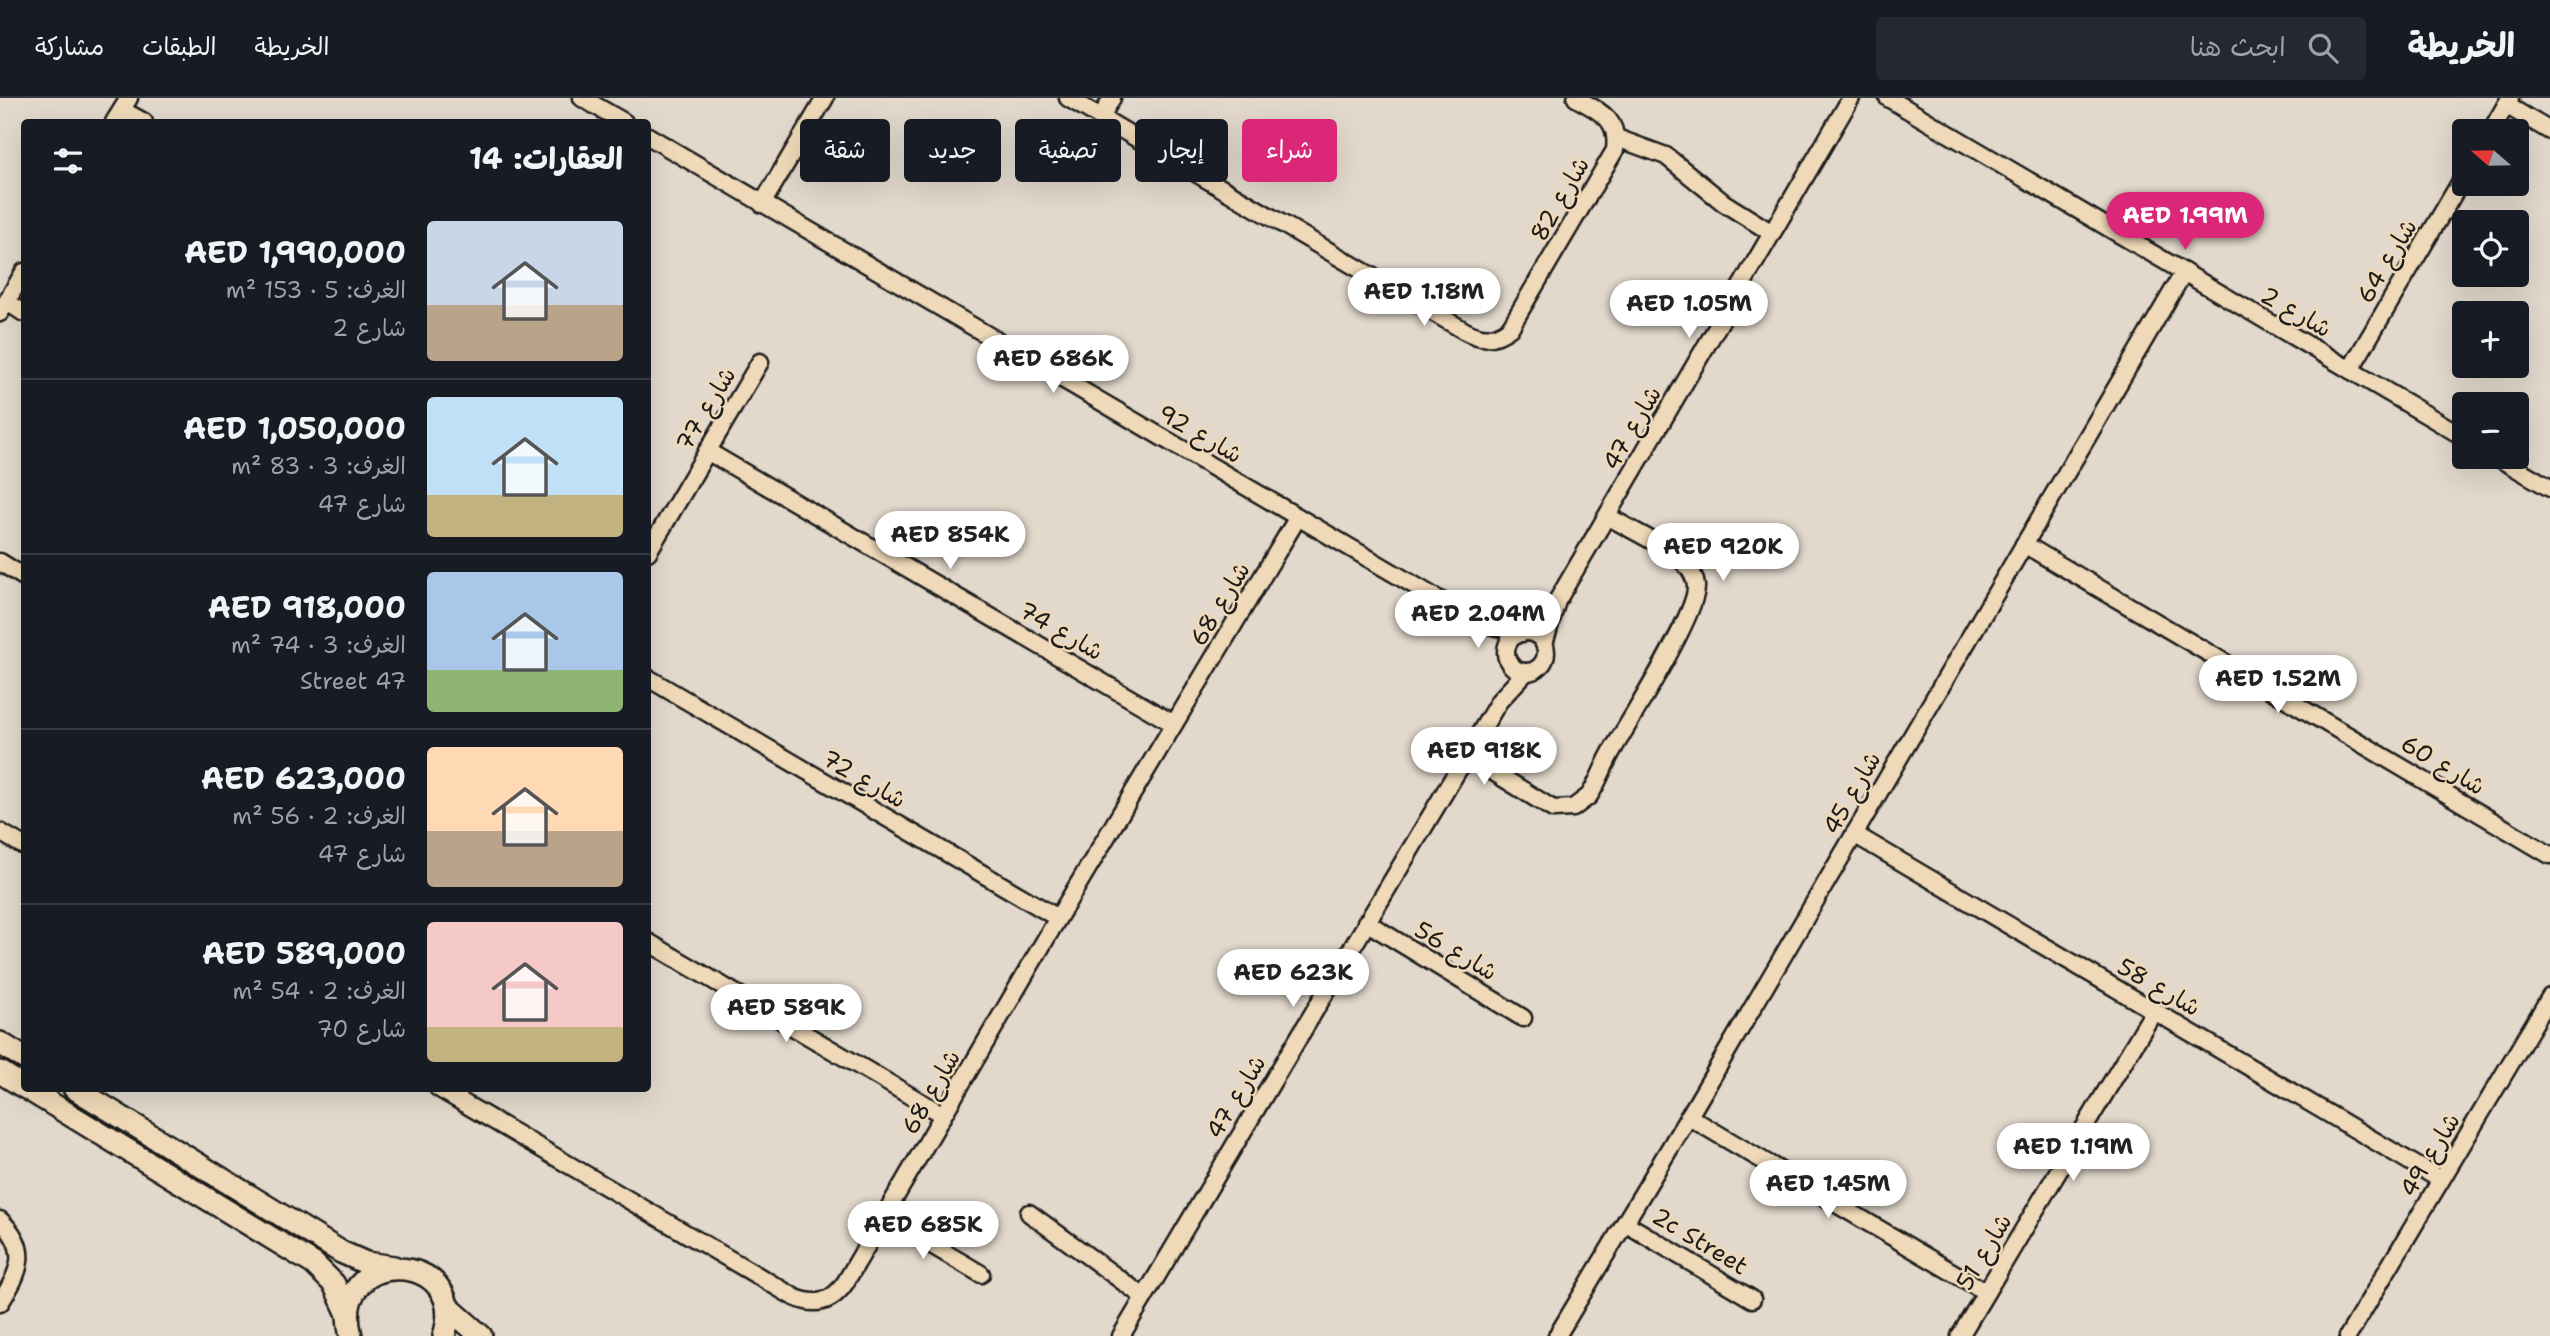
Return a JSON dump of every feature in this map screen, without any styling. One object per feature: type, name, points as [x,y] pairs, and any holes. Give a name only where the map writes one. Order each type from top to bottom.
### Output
[{"type":"main road","points":[[0,1043],[21,1056]]},
{"type":"main road","points":[[0,1072],[21,1085]]},
{"type":"main road","points":[[32,1092],[314,1264],[334,1284],[348,1314],[351,1336]]},
{"type":"main road","points":[[81,1092],[341,1252],[366,1263],[409,1268],[422,1273],[438,1288],[448,1307],[481,1336]]},
{"type":"main road","points":[[348,1314],[352,1296],[362,1282],[377,1272],[394,1267]]},
{"type":"main road","points":[[444,1336],[448,1324],[448,1307]]},
{"type":"street","points":[[582,98],[619,119]]},
{"type":"street","points":[[762,204],[825,98]]},
{"type":"street","name":"شارع 82","points":[[1068,98],[1465,331],[1488,339],[1510,328],[1517,318],[1615,150],[1617,138],[1607,117],[1576,98]]},
{"type":"street","points":[[1101,117],[1112,98]]},
{"type":"street","name":"شارع 47","points":[[1544,644],[1557,601],[1852,98]]},
{"type":"street","name":"شارع 2","points":[[1888,98],[2452,430]]},
{"type":"street","points":[[2498,119],[2508,102],[2550,131]]},
{"type":"street","points":[[121,110],[138,119]]},
{"type":"street","name":"شارع 92","points":[[651,138],[1477,622],[1523,632]]},
{"type":"street","points":[[1617,138],[1666,156],[1724,203],[1772,233]]},
{"type":"street","name":"شارع 64","points":[[2350,370],[2452,196]]},
{"type":"street","name":"شارع 45","points":[[1557,1336],[1689,1117],[2183,272]]},
{"type":"street","points":[[21,277],[3,308],[21,312]]},
{"type":"street","name":"شارع 77","points":[[651,547],[760,362]]},
{"type":"street","name":"شارع 74","points":[[708,451],[1174,724]]},
{"type":"street","points":[[2518,469],[2550,488]]},
{"type":"street","points":[[1466,755],[1521,788],[1546,799],[1566,801],[1584,793],[1601,771],[1674,643],[1693,606],[1696,587],[1686,564],[1607,516]]},
{"type":"street","name":"شارع 68","points":[[445,1092],[805,1302],[829,1300],[838,1293],[884,1217],[1058,918],[1298,517]]},
{"type":"street","name":"شارع 60","points":[[2024,544],[2550,855]]},
{"type":"street","points":[[0,562],[21,575]]},
{"type":"street","name":"شارع 47","points":[[1523,632],[1557,601]]},
{"type":"street","name":"شارع 92","points":[[1477,622],[1506,657]]},
{"type":"street","points":[[1523,632],[1536,635],[1544,644],[1543,663],[1526,673],[1514,668],[1506,657],[1509,641],[1523,632]]},
{"type":"street","name":"شارع 47","points":[[1499,701],[1506,657]]},
{"type":"street","name":"شارع 47","points":[[1121,1336],[1466,755],[1499,701],[1526,673]]},
{"type":"street","name":"شارع 72","points":[[651,680],[1058,918]]},
{"type":"street","points":[[0,832],[21,844]]},
{"type":"street","name":"شارع 58","points":[[1854,834],[2441,1180]]},
{"type":"street","name":"شارع 56","points":[[1366,922],[1523,1018]]},
{"type":"street","points":[[651,944],[943,1115]]},
{"type":"street","name":"شارع 49","points":[[2348,1336],[2550,997]]},
{"type":"street","name":"شارع 51","points":[[1960,1336],[2154,1010]]},
{"type":"street","points":[[1689,1117],[1986,1292]]},
{"type":"street","points":[[1030,1213],[1144,1297]]},
{"type":"street","points":[[884,1217],[981,1274]]},
{"type":"street","points":[[0,1219],[15,1238],[20,1250],[19,1263],[10,1287],[0,1303]]},
{"type":"street","name":"2c Street","points":[[1625,1223],[1752,1298]]}]
